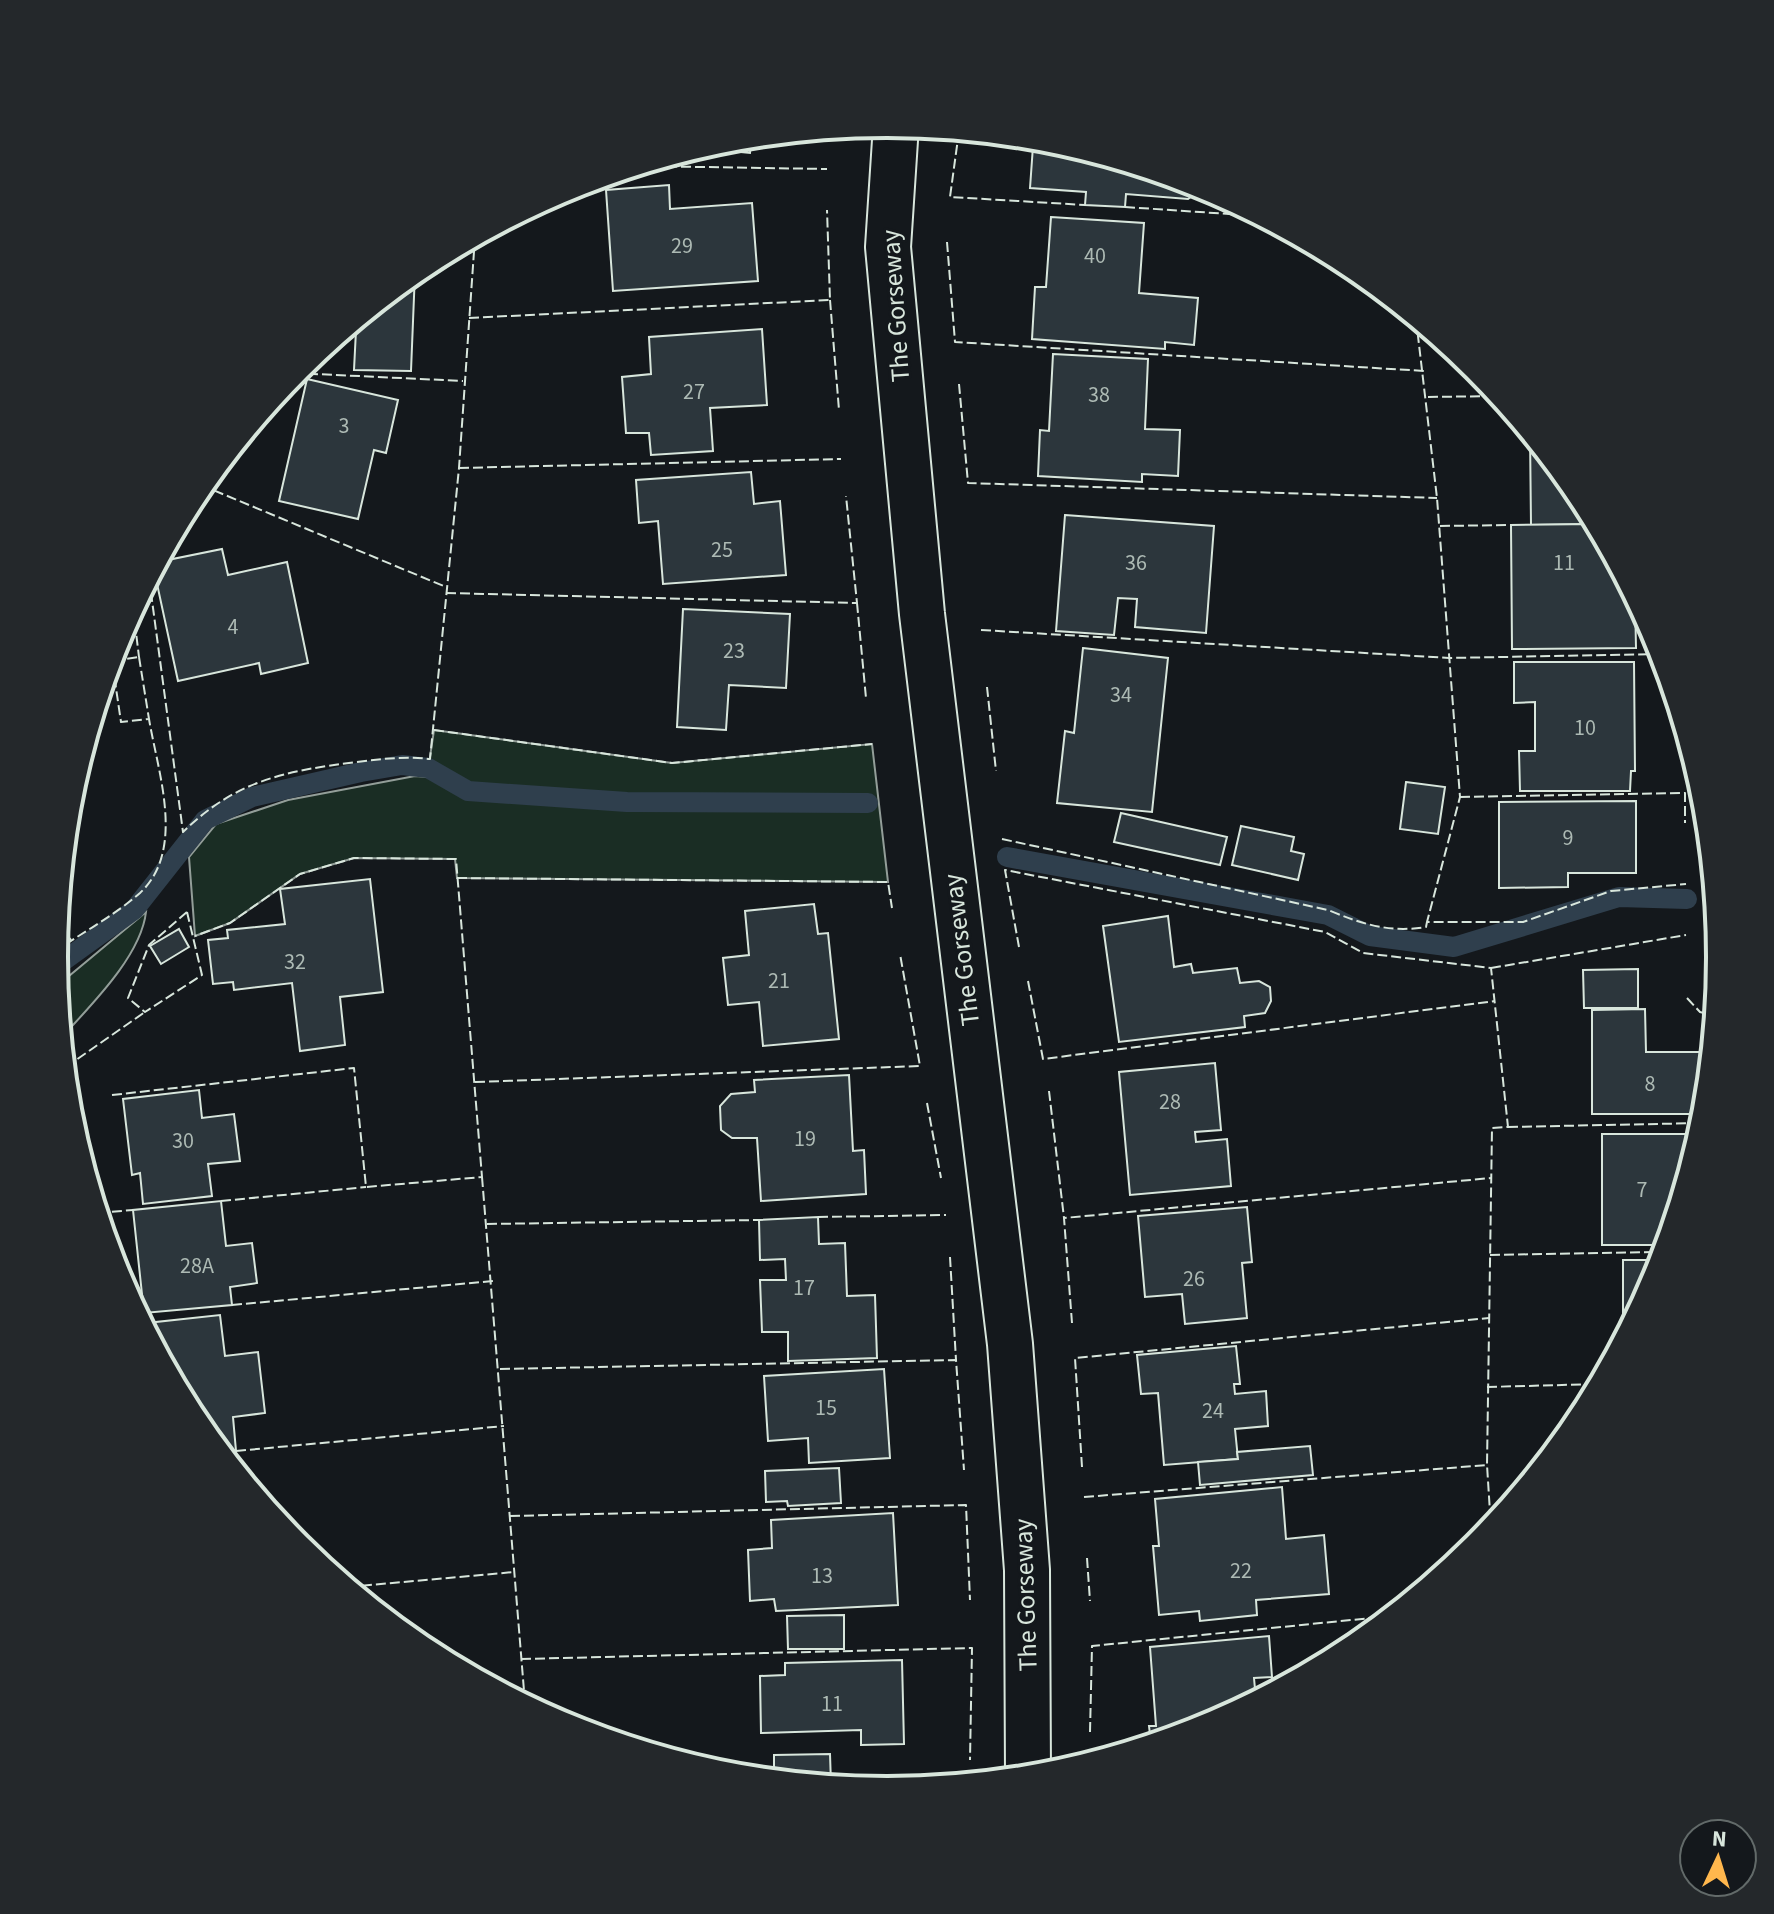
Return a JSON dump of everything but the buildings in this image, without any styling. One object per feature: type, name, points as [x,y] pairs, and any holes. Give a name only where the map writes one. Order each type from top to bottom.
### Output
[{"type":"street","name":"The Gorseway","points":[[895,138],[888,247],[922,614],[1010,1344],[1027,1570],[1028,1763]]},
{"type":"green space","points":[[434,730],[672,763],[872,744],[888,882],[457,878],[455,859],[354,858],[300,874],[230,923],[195,936],[189,857],[216,824],[288,800],[415,776],[427,777]]},
{"type":"green space","points":[[146,912],[135,946],[125,962],[71,1027],[69,976]]},
{"type":"waterway","points":[[68,958],[134,910],[205,820],[252,797],[361,772],[402,765],[428,768],[468,791],[627,802],[868,803]]},
{"type":"waterway","points":[[1007,857],[1328,915],[1370,936],[1454,947],[1619,897],[1687,899]]},
{"type":"fence","points":[[958,142],[950,197],[1085,205]]},
{"type":"fence","points":[[673,167],[827,169]]},
{"type":"fence","points":[[1125,207],[1232,214]]},
{"type":"fence","points":[[469,318],[830,300],[827,210]]},
{"type":"fence","points":[[947,242],[955,342],[1424,371]]},
{"type":"fence","points":[[151,596],[183,832],[223,800],[284,774],[375,760],[430,759],[459,468],[474,250]]},
{"type":"fence","points":[[830,300],[839,410]]},
{"type":"fence","points":[[1418,333],[1437,498],[1460,797],[1427,922],[1523,922],[1611,891],[1686,884]]},
{"type":"fence","points":[[312,374],[463,381]]},
{"type":"fence","points":[[959,384],[968,483],[1437,498]]},
{"type":"fence","points":[[1428,397],[1483,396]]},
{"type":"fence","points":[[459,468],[841,459]]},
{"type":"fence","points":[[214,490],[446,587]]},
{"type":"fence","points":[[446,593],[857,603],[846,496]]},
{"type":"fence","points":[[1440,526],[1511,525]]},
{"type":"fence","points":[[857,603],[866,698]]},
{"type":"fence","points":[[981,630],[1449,658],[1648,654]]},
{"type":"fence","points":[[136,631],[139,657]]},
{"type":"fence","points":[[115,683],[121,722],[149,719],[139,657]]},
{"type":"fence","points":[[124,659],[139,657]]},
{"type":"fence","points":[[987,687],[996,771]]},
{"type":"fence","points":[[69,942],[140,893],[154,875],[162,855],[165,810],[149,719]]},
{"type":"fence","points":[[434,730],[672,763],[872,744]]},
{"type":"fence","points":[[1460,797],[1685,793],[1685,823]]},
{"type":"fence","points":[[1002,839],[1328,910],[1376,926],[1413,929],[1426,927],[1427,922]]},
{"type":"fence","points":[[112,1095],[354,1068],[366,1187],[482,1177],[456,859],[354,858],[300,874],[230,923],[195,936]]},
{"type":"fence","points":[[1019,947],[1005,870],[1325,932],[1363,953],[1491,968],[1508,1127],[1492,1128],[1487,1465],[1490,1511]]},
{"type":"fence","points":[[457,878],[888,882],[892,908]]},
{"type":"fence","points":[[187,912],[202,975],[145,1012],[128,998],[149,945],[187,912]]},
{"type":"fence","points":[[1491,968],[1686,935]]},
{"type":"fence","points":[[475,1082],[920,1066],[900,954]]},
{"type":"fence","points":[[1028,981],[1043,1059],[1495,1001]]},
{"type":"fence","points":[[1687,998],[1704,1013]]},
{"type":"fence","points":[[75,1061],[145,1012]]},
{"type":"fence","points":[[1049,1091],[1064,1218]]},
{"type":"fence","points":[[927,1103],[941,1178]]},
{"type":"fence","points":[[1508,1127],[1689,1123]]},
{"type":"fence","points":[[482,1177],[524,1691]]},
{"type":"fence","points":[[1072,1323],[1064,1218],[1491,1178]]},
{"type":"fence","points":[[221,1201],[366,1187]]},
{"type":"fence","points":[[109,1212],[133,1210]]},
{"type":"fence","points":[[818,1217],[946,1215]]},
{"type":"fence","points":[[487,1224],[759,1220]]},
{"type":"fence","points":[[1490,1255],[1651,1252]]},
{"type":"fence","points":[[950,1257],[956,1360]]},
{"type":"fence","points":[[232,1305],[493,1281]]},
{"type":"fence","points":[[1082,1467],[1075,1358],[1489,1318]]},
{"type":"fence","points":[[500,1369],[956,1360],[964,1470]]},
{"type":"fence","points":[[1487,1387],[1585,1384]]},
{"type":"fence","points":[[236,1451],[504,1426]]},
{"type":"fence","points":[[1084,1497],[1487,1465]]},
{"type":"fence","points":[[510,1516],[966,1505],[970,1600]]},
{"type":"fence","points":[[1087,1558],[1090,1601]]},
{"type":"fence","points":[[362,1586],[514,1572]]},
{"type":"fence","points":[[1090,1732],[1092,1646],[1370,1618]]},
{"type":"fence","points":[[521,1659],[972,1648],[970,1760]]}]
